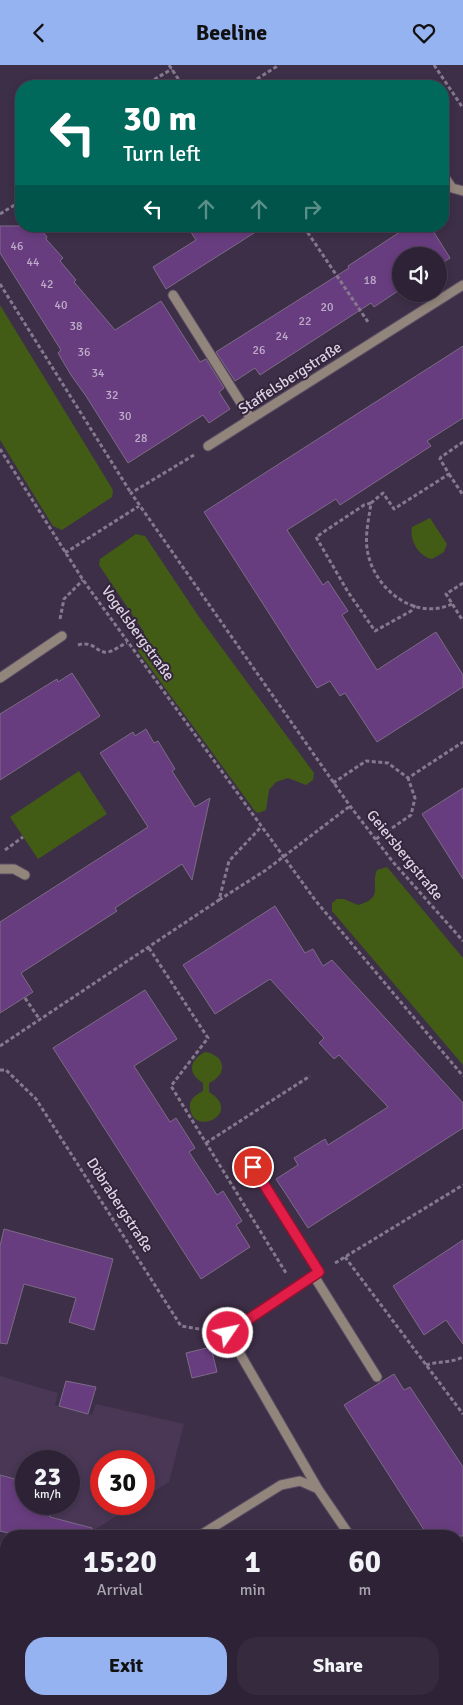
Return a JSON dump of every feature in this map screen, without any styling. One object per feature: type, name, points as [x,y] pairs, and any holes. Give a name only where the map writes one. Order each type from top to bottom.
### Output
[{"type":"street","points":[[449,184],[452,188],[463,191]]},
{"type":"street","name":"Staffelsbergstraße","points":[[208,447],[463,285]]},
{"type":"street","points":[[173,295],[251,419]]},
{"type":"street","points":[[0,678],[62,637]]},
{"type":"street","points":[[0,869],[14,869],[25,875]]},
{"type":"street","points":[[253,1167],[377,1377]]},
{"type":"street","points":[[316,1274],[228,1333],[318,1489],[346,1530]]},
{"type":"street","points":[[209,1530],[281,1485],[300,1481],[318,1489]]},
{"type":"path","points":[[169,65],[179,80]]},
{"type":"path","points":[[255,80],[279,65]]},
{"type":"path","points":[[434,65],[444,80]]},
{"type":"path","points":[[153,80],[172,69]]},
{"type":"path","points":[[449,87],[463,108]]},
{"type":"path","points":[[0,214],[15,205]]},
{"type":"path","points":[[307,232],[379,337]]},
{"type":"path","points":[[0,284],[139,505],[350,806],[252,880],[0,1046]]},
{"type":"path","points":[[463,442],[440,459],[463,495]]},
{"type":"path","points":[[131,493],[208,447]]},
{"type":"path","name":"Vogelsbergstraße","points":[[0,449],[83,580],[283,857]]},
{"type":"path","points":[[415,605],[411,611],[375,631],[348,592],[316,537],[364,505],[371,503],[383,493],[394,509],[450,474]]},
{"type":"path","points":[[371,503],[366,543],[367,552],[374,571],[387,589],[401,601],[430,609],[440,610],[452,604]]},
{"type":"path","points":[[65,553],[139,505]]},
{"type":"path","points":[[83,580],[64,599],[60,619],[62,637],[74,646],[83,643],[93,645],[101,652],[109,652],[127,643]]},
{"type":"path","points":[[463,583],[446,594],[463,621]]},
{"type":"path","points":[[408,778],[463,742]]},
{"type":"path","points":[[333,783],[366,761],[388,763],[408,778],[415,798],[411,815],[376,839]]},
{"type":"path","name":"Geiersbergstraße","points":[[350,806],[393,862],[463,941]]},
{"type":"path","points":[[219,900],[229,861],[261,827]]},
{"type":"path","points":[[0,853],[24,837]]},
{"type":"path","points":[[283,857],[315,900],[463,1076]]},
{"type":"path","points":[[149,948],[208,1037],[171,1086],[280,1262]]},
{"type":"path","points":[[24,997],[40,1020]]},
{"type":"path","points":[[0,1041],[6,1042]]},
{"type":"path","name":"Döbrabergstraße","points":[[0,1070],[6,1070],[36,1099],[181,1326],[228,1333]]},
{"type":"path","points":[[206,1143],[310,1076]]},
{"type":"path","points":[[316,1274],[463,1185]]},
{"type":"path","points":[[345,1257],[463,1414]]},
{"type":"path","points":[[426,1365],[437,1361],[457,1360],[463,1357]]},
{"type":"shaded area","points":[[0,1376],[58,1393],[55,1405],[92,1415],[96,1404],[184,1424],[169,1482],[155,1491],[155,1450],[90,1450],[90,1515],[118,1515],[94,1530],[0,1530]]},
{"type":"green space","points":[[0,305],[113,490],[112,497],[62,530],[53,526],[0,440]]},
{"type":"green space","points":[[430,518],[447,544],[444,552],[432,559],[427,558],[419,551],[411,532],[412,527]]},
{"type":"green space","points":[[136,534],[145,536],[199,617],[314,773],[313,780],[306,785],[288,778],[276,782],[269,790],[266,810],[258,813],[255,811],[138,651],[144,632],[99,565],[100,559]]},
{"type":"green space","points":[[79,771],[107,814],[38,859],[10,817]]},
{"type":"green space","points":[[387,867],[463,958],[463,1065],[332,911],[332,903],[337,899],[344,899],[358,905],[371,899],[375,891],[377,870]]},
{"type":"green space","points":[[205,1052],[217,1057],[221,1061],[222,1066],[219,1075],[209,1083],[209,1092],[218,1100],[221,1108],[219,1114],[214,1119],[207,1122],[199,1121],[193,1117],[190,1108],[192,1100],[203,1091],[203,1083],[193,1072],[193,1063],[195,1059]]},
{"type":"building","points":[[0,226],[15,226],[15,232],[43,232],[47,237],[46,239],[63,258],[60,261],[76,280],[74,282],[115,330],[161,301],[200,362],[206,359],[224,388],[219,392],[230,409],[209,423],[203,415],[128,463],[71,375],[58,353],[61,350],[0,253]]},
{"type":"building","points":[[191,232],[256,232],[166,289],[153,267],[196,240]]},
{"type":"building","points":[[400,232],[434,232],[443,247],[392,247],[392,295],[374,307],[371,303],[260,375],[255,368],[235,381],[216,352],[349,268],[348,266]]},
{"type":"building","points":[[463,346],[463,418],[427,441],[431,446],[340,505],[336,499],[287,530],[323,585],[328,581],[348,611],[342,615],[377,670],[436,632],[463,675],[463,687],[377,742],[345,693],[340,696],[330,681],[317,688],[204,512]]},
{"type":"building","points":[[72,673],[100,716],[0,780],[0,714],[57,679],[58,682]]},
{"type":"building","points":[[146,729],[154,743],[158,741],[175,769],[172,771],[195,807],[210,798],[192,880],[182,864],[115,908],[117,911],[21,973],[33,992],[0,1013],[0,922],[148,827],[100,753],[133,732],[135,736]]},
{"type":"building","points":[[463,788],[463,879],[422,814]]},
{"type":"building","points":[[275,906],[305,953],[313,949],[323,966],[332,960],[463,1103],[463,1128],[308,1228],[276,1179],[298,1165],[294,1158],[325,1139],[328,1145],[388,1107],[339,1055],[334,1059],[319,1043],[324,1038],[270,979],[215,1014],[183,965]]},
{"type":"building","points":[[145,990],[177,1039],[134,1066],[170,1122],[176,1118],[195,1148],[189,1152],[217,1195],[223,1191],[242,1221],[236,1225],[250,1247],[201,1279],[53,1048]]},
{"type":"building","points":[[4,1229],[113,1259],[94,1330],[69,1322],[76,1298],[24,1284],[7,1344],[0,1343],[0,1246]]},
{"type":"building","points":[[463,1240],[463,1344],[446,1320],[424,1335],[393,1286]]},
{"type":"building","points":[[211,1347],[217,1372],[192,1378],[186,1353]]},
{"type":"building","points":[[394,1374],[404,1390],[410,1387],[463,1467],[463,1530],[424,1530],[344,1405]]},
{"type":"building","points":[[66,1381],[96,1387],[88,1414],[59,1406]]},
{"type":"building","points":[[0,1475],[15,1479],[15,1515],[50,1515],[50,1517],[92,1528],[92,1530],[0,1530]]},
{"type":"route","points":[[228,1333],[319,1272],[253,1167]]}]
